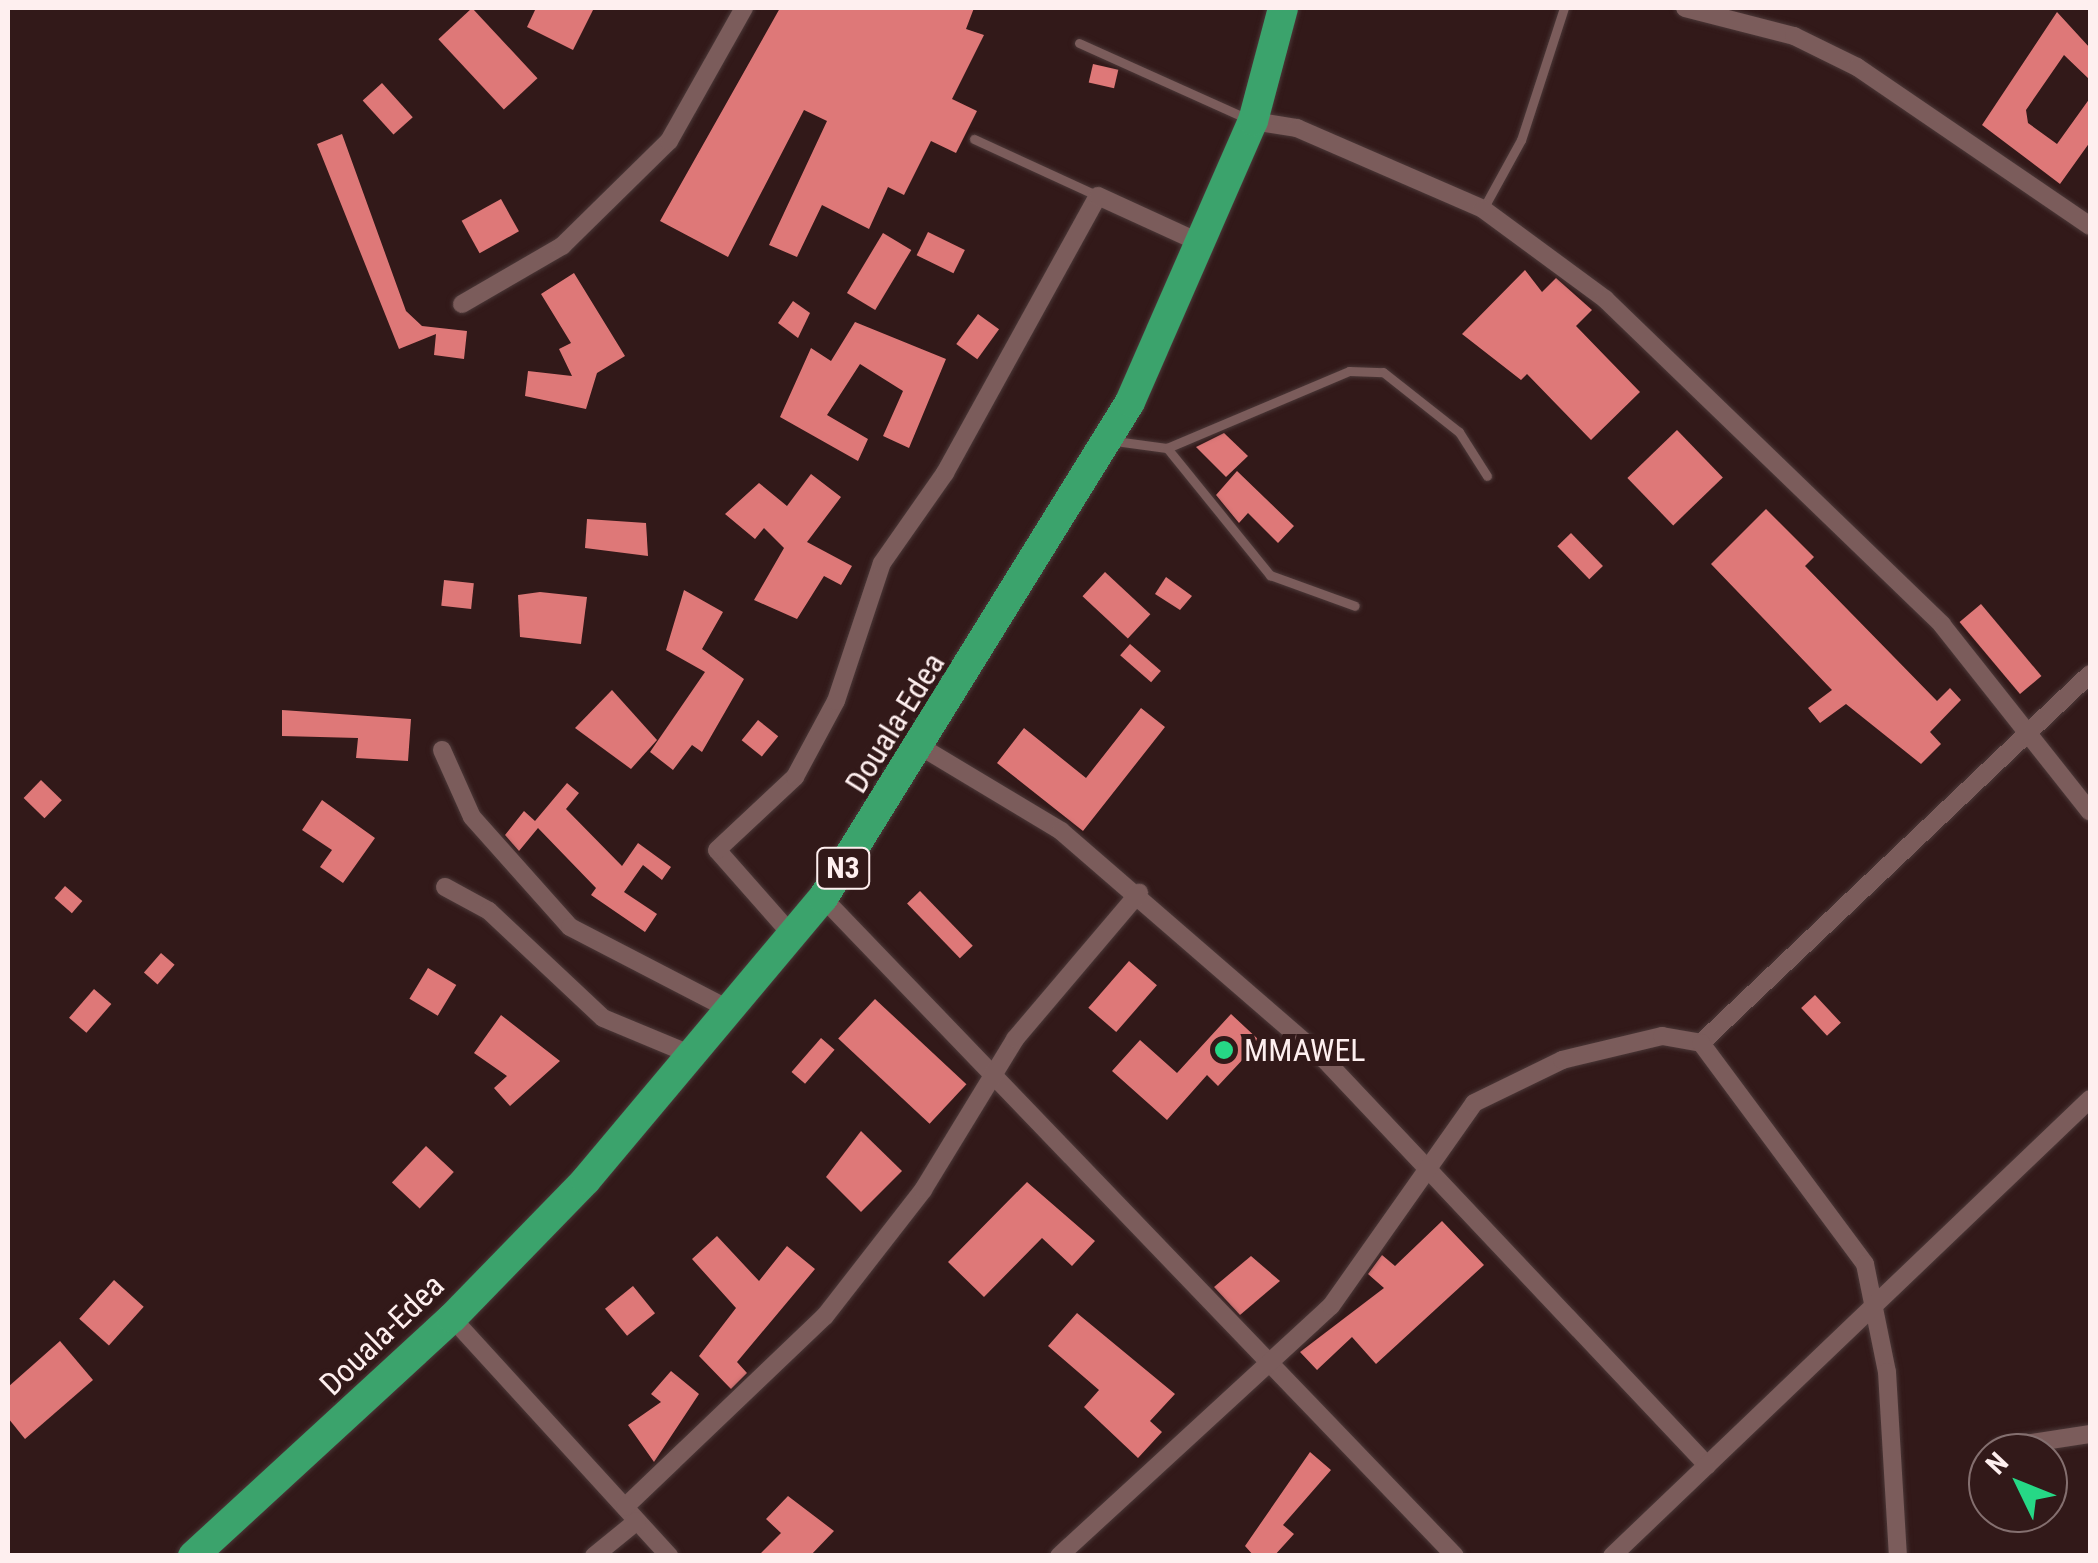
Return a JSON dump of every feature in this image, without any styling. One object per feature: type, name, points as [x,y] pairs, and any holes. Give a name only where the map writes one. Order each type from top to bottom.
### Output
[{"type":"highway","name":"Douala-Edea","points":[[193,1556],[452,1318],[692,1055],[822,898],[923,748],[1107,440],[1203,244],[1253,122],[1288,15]]},
{"type":"street","points":[[462,304],[562,246],[669,140],[744,8]]},
{"type":"street","points":[[1685,8],[1794,36],[1857,67],[2090,226]]},
{"type":"street","points":[[1253,122],[1297,128],[1483,209],[1605,299],[1942,626],[2090,812]]},
{"type":"street","points":[[792,935],[717,850],[795,777],[836,702],[882,562],[945,473],[1098,196],[1203,244]]},
{"type":"street","points":[[1701,1043],[2026,729],[2090,674]]},
{"type":"street","points":[[923,748],[1061,831],[1139,893],[1323,1058],[1707,1465]]},
{"type":"street","points":[[442,750],[472,817],[570,927],[730,1010]]},
{"type":"street","points":[[444,887],[489,910],[602,1018],[692,1055]]},
{"type":"street","points":[[594,1556],[824,1316],[998,1076],[1015,1039],[1139,893]]},
{"type":"street","points":[[822,898],[1276,1362],[1455,1556]]},
{"type":"street","points":[[1060,1555],[1276,1362],[1331,1306],[1423,1165],[1474,1103],[1512,1080],[1662,1036],[1701,1043],[1852,1238],[1876,1305],[1898,1556]]},
{"type":"street","points":[[1612,1556],[2090,1100]]},
{"type":"street","points":[[452,1318],[669,1556]]},
{"type":"lane","points":[[1483,209],[1521,140],[1564,8]]},
{"type":"lane","points":[[1079,43],[1253,122]]},
{"type":"lane","points":[[974,140],[1098,196]]},
{"type":"lane","points":[[1107,440],[1167,448],[1349,372],[1382,372],[1460,432],[1487,476]]},
{"type":"lane","points":[[1167,448],[1270,574],[1356,606]]},
{"type":"building","points":[[472,8],[537,78],[504,110],[438,39]]},
{"type":"building","points":[[536,8],[594,8],[573,50],[527,27]]},
{"type":"building","points":[[780,8],[974,8],[966,29],[984,35],[952,99],[977,111],[956,153],[931,141],[904,195],[888,187],[869,229],[822,205],[797,257],[769,245],[827,121],[804,110],[728,257],[660,221]]},
{"type":"building","points":[[2057,12],[2090,48],[2090,80],[2064,55],[2026,110],[2028,123],[2057,144],[2090,98],[2090,142],[2060,184],[1982,125]]},
{"type":"building","points":[[1093,64],[1118,70],[1114,88],[1089,83]]},
{"type":"building","points":[[382,83],[413,117],[393,135],[363,100]]},
{"type":"building","points":[[342,134],[406,311],[422,326],[467,331],[464,359],[434,355],[436,334],[399,349],[317,144]]},
{"type":"building","points":[[501,199],[519,231],[480,253],[462,221]]},
{"type":"building","points":[[928,232],[965,250],[953,273],[917,255]]},
{"type":"building","points":[[883,233],[911,250],[875,310],[847,293]]},
{"type":"building","points":[[1525,270],[1542,292],[1556,278],[1592,310],[1576,326],[1640,392],[1591,440],[1527,374],[1521,380],[1462,334]]},
{"type":"building","points":[[574,273],[625,356],[597,373],[586,409],[525,396],[528,371],[572,376],[559,349],[571,343],[541,294]]},
{"type":"building","points":[[793,301],[810,313],[798,338],[778,323]]},
{"type":"building","points":[[978,314],[999,329],[977,359],[956,344]]},
{"type":"building","points":[[855,322],[946,359],[909,448],[883,436],[903,391],[860,364],[827,415],[868,439],[858,461],[780,417],[811,348],[831,361]]},
{"type":"building","points":[[1677,430],[1723,477],[1673,525],[1627,478]]},
{"type":"building","points":[[1224,433],[1248,456],[1226,477],[1196,447]]},
{"type":"building","points":[[1237,471],[1294,526],[1278,543],[1248,513],[1239,523],[1216,495]]},
{"type":"building","points":[[811,474],[841,497],[807,542],[852,566],[841,585],[824,576],[797,619],[754,600],[784,548],[764,528],[755,539],[725,514],[759,483],[787,506]]},
{"type":"building","points":[[1766,509],[1814,557],[1805,566],[1937,701],[1950,688],[1961,700],[1930,732],[1941,744],[1921,764],[1846,704],[1820,723],[1808,708],[1832,690],[1711,564]]},
{"type":"building","points":[[587,519],[646,523],[648,556],[585,548]]},
{"type":"building","points":[[1571,533],[1603,566],[1589,579],[1557,546]]},
{"type":"building","points":[[1105,572],[1150,614],[1128,638],[1082,596]]},
{"type":"building","points":[[1166,577],[1192,596],[1180,610],[1155,594]]},
{"type":"building","points":[[444,580],[474,583],[471,609],[441,606]]},
{"type":"building","points":[[684,590],[723,612],[702,649],[744,679],[702,752],[692,745],[673,770],[650,752],[705,672],[666,650]]},
{"type":"building","points":[[540,592],[587,597],[581,644],[520,637],[518,595]]},
{"type":"building","points":[[1981,604],[2041,676],[2020,694],[1960,622]]},
{"type":"building","points":[[1130,644],[1161,671],[1151,682],[1120,655]]},
{"type":"building","points":[[612,690],[657,740],[631,769],[575,728]]},
{"type":"building","points":[[1141,708],[1165,727],[1083,831],[997,763],[1024,728],[1086,778]]},
{"type":"building","points":[[282,710],[411,719],[408,761],[356,758],[358,738],[282,736]]},
{"type":"building","points":[[758,720],[778,736],[762,757],[742,740]]},
{"type":"building","points":[[41,780],[62,800],[44,818],[24,798]]},
{"type":"building","points":[[567,783],[579,793],[566,809],[622,866],[638,843],[671,867],[662,880],[643,865],[624,892],[657,914],[645,932],[591,895],[596,888],[538,828],[519,851],[505,835],[524,811],[535,821]]},
{"type":"building","points":[[322,800],[375,838],[343,883],[320,867],[332,850],[302,830]]},
{"type":"building","points":[[65,886],[82,901],[72,913],[55,898]]},
{"type":"building","points":[[920,891],[973,946],[960,958],[907,904]]},
{"type":"building","points":[[161,953],[175,965],[158,984],[144,973]]},
{"type":"building","points":[[1129,961],[1157,985],[1116,1032],[1088,1008]]},
{"type":"building","points":[[428,968],[456,985],[438,1016],[409,999]]},
{"type":"building","points":[[94,989],[111,1004],[86,1033],[69,1018]]},
{"type":"building","points":[[1815,995],[1841,1023],[1827,1036],[1801,1008]]},
{"type":"building","points":[[875,999],[966,1084],[930,1124],[838,1038]]},
{"type":"building","points":[[1231,1014],[1260,1041],[1218,1086],[1207,1075],[1167,1120],[1112,1071],[1140,1040],[1177,1073]]},
{"type":"building","points":[[501,1015],[560,1061],[510,1106],[494,1088],[507,1076],[474,1053]]},
{"type":"building","points":[[821,1038],[835,1050],[805,1084],[791,1072]]},
{"type":"building","points":[[861,1131],[902,1171],[861,1212],[826,1177]]},
{"type":"building","points":[[426,1146],[454,1172],[420,1208],[392,1183]]},
{"type":"building","points":[[1027,1182],[1095,1241],[1072,1266],[1042,1238],[984,1297],[948,1262]]},
{"type":"building","points":[[1442,1221],[1484,1265],[1376,1364],[1352,1337],[1317,1370],[1300,1352],[1384,1288],[1368,1274],[1382,1255],[1395,1266]]},
{"type":"building","points":[[717,1236],[759,1281],[787,1246],[815,1269],[737,1362],[747,1373],[731,1389],[699,1356],[736,1308],[692,1259]]},
{"type":"building","points":[[1251,1256],[1280,1281],[1240,1315],[1214,1287]]},
{"type":"building","points":[[114,1280],[144,1307],[109,1345],[79,1319]]},
{"type":"building","points":[[633,1286],[655,1313],[627,1336],[605,1309]]},
{"type":"building","points":[[1077,1313],[1175,1394],[1150,1421],[1162,1432],[1138,1458],[1084,1407],[1099,1390],[1048,1346]]},
{"type":"building","points":[[60,1341],[93,1380],[25,1439],[8,1418],[8,1387]]},
{"type":"building","points":[[671,1371],[699,1394],[654,1462],[628,1425],[661,1402],[651,1394]]},
{"type":"building","points":[[1310,1452],[1331,1470],[1283,1525],[1294,1534],[1274,1556],[1254,1556],[1245,1546]]},
{"type":"building","points":[[788,1496],[834,1531],[810,1556],[758,1556],[781,1533],[766,1519]]},
{"type":"place","name":"MMAWEL","points":[[1224,1050]]}]
